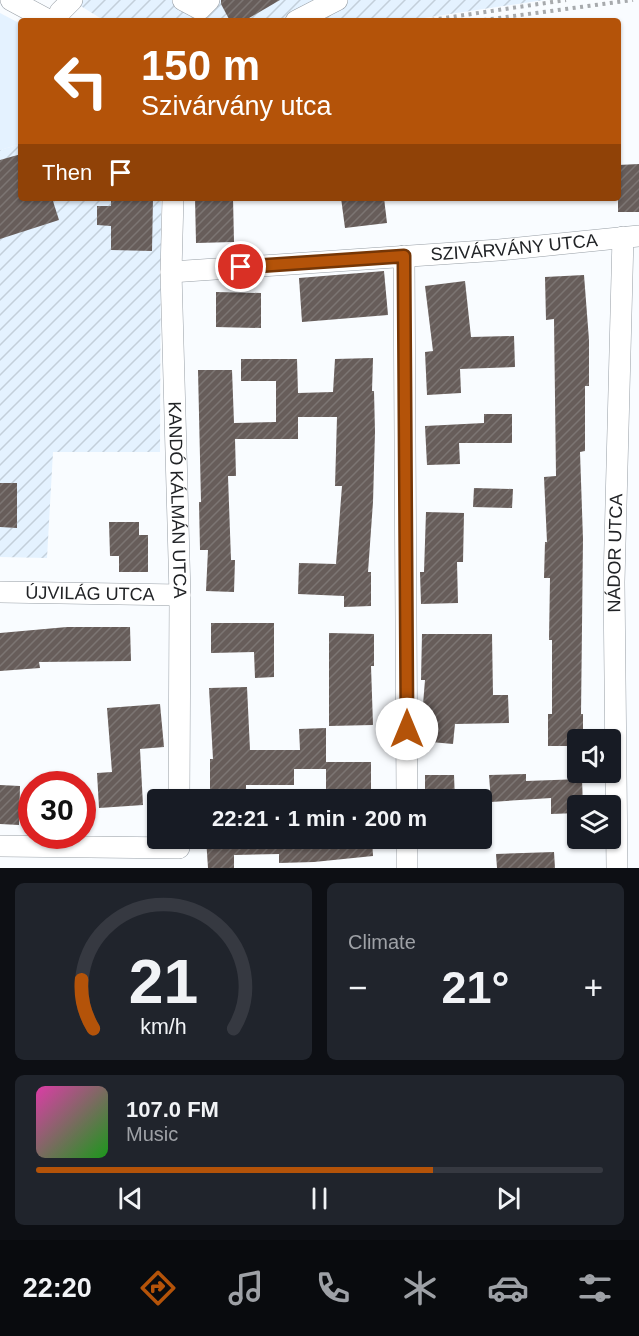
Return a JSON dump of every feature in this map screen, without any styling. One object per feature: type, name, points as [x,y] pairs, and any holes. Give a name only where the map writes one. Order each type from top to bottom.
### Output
[{"type":"street","points":[[11,0],[44,18]]},
{"type":"street","points":[[59,18],[60,12],[72,0]]},
{"type":"street","points":[[302,18],[337,0]]},
{"type":"street","name":"KANDÓ KÁLMÁN UTCA","points":[[173,201],[171,272],[180,595],[179,789]]},
{"type":"street","name":"SZIVÁRVÁNY UTCA","points":[[171,272],[499,250],[631,237]]},
{"type":"street","name":"NÁDOR UTCA","points":[[617,868],[614,582],[631,237]]},
{"type":"street","points":[[404,256],[407,789]]},
{"type":"street","name":"ÚJVILÁG UTCA","points":[[0,592],[180,595]]},
{"type":"street","points":[[0,846],[180,852]]},
{"type":"street","points":[[407,849],[407,868]]},
{"type":"path","points":[[444,18],[566,0]]},
{"type":"path","points":[[498,18],[633,0]]},
{"type":"shaded area","points":[[71,0],[544,0],[424,18],[100,18]]},
{"type":"shaded area","points":[[0,13],[18,22],[18,145],[0,150]]},
{"type":"shaded area","points":[[18,145],[18,201],[161,201],[160,452],[53,452],[47,558],[0,557],[0,150]]},
{"type":"building","points":[[221,0],[280,0],[249,18],[228,18]]},
{"type":"building","points":[[18,155],[18,201],[53,201],[59,220],[0,239],[0,160]]},
{"type":"building","points":[[639,164],[639,212],[618,212],[618,201],[621,201],[621,165]]},
{"type":"building","points":[[111,201],[153,201],[152,251],[111,250],[111,226],[97,225],[97,206],[111,206]]},
{"type":"building","points":[[195,201],[233,201],[234,242],[196,243]]},
{"type":"building","points":[[341,201],[384,201],[387,223],[345,228]]},
{"type":"building","points":[[384,271],[388,315],[302,322],[299,278]]},
{"type":"building","points":[[584,275],[589,340],[589,386],[585,386],[585,451],[580,452],[583,539],[581,714],[583,714],[583,729],[567,729],[567,746],[548,746],[548,714],[552,714],[552,640],[549,640],[550,578],[544,578],[545,542],[547,542],[544,477],[556,476],[554,319],[546,320],[545,277]]},
{"type":"building","points":[[465,281],[471,337],[514,336],[515,367],[460,369],[461,393],[427,395],[425,352],[433,351],[425,286]]},
{"type":"building","points":[[216,292],[261,293],[261,328],[216,327]]},
{"type":"building","points":[[373,358],[372,391],[374,391],[375,432],[368,572],[371,572],[371,606],[344,607],[344,596],[298,594],[299,563],[336,564],[342,486],[335,486],[337,417],[298,417],[298,439],[235,439],[236,476],[228,476],[231,560],[235,560],[234,592],[206,591],[208,550],[200,550],[198,370],[232,370],[234,423],[276,422],[276,381],[241,381],[241,359],[297,359],[298,393],[333,392],[335,359]]},
{"type":"building","points":[[484,414],[512,414],[512,443],[459,443],[460,464],[427,465],[425,426],[484,423]]},
{"type":"building","points":[[0,483],[17,483],[17,528],[0,527]]},
{"type":"building","points":[[474,488],[513,489],[512,508],[473,507]]},
{"type":"building","points":[[426,512],[464,513],[463,562],[457,562],[458,603],[421,604],[420,572],[424,572]]},
{"type":"building","points":[[109,522],[139,522],[139,535],[148,535],[148,572],[119,572],[119,556],[110,556]]},
{"type":"building","points":[[211,623],[274,623],[274,677],[255,678],[254,652],[211,653]]},
{"type":"building","points":[[67,627],[130,627],[131,661],[39,662],[40,668],[0,671],[0,633]]},
{"type":"building","points":[[329,633],[374,634],[374,666],[371,666],[373,725],[329,726]]},
{"type":"building","points":[[422,634],[492,634],[493,695],[508,695],[509,723],[455,724],[453,744],[420,741],[425,680],[421,680]]},
{"type":"building","points":[[247,687],[250,750],[300,750],[299,729],[326,728],[326,769],[294,769],[294,785],[246,785],[246,789],[210,789],[210,759],[213,759],[209,688]]},
{"type":"building","points":[[160,704],[164,747],[140,749],[143,805],[99,808],[97,773],[112,772],[107,708]]},
{"type":"building","points":[[326,762],[371,762],[371,789],[326,789]]},
{"type":"building","points":[[526,774],[526,781],[567,780],[567,783],[582,783],[583,795],[567,795],[567,813],[551,814],[551,798],[492,802],[489,775]]},
{"type":"building","points":[[425,775],[454,775],[455,789],[425,789]]},
{"type":"building","points":[[0,785],[18,786],[18,825],[0,824]]},
{"type":"building","points":[[207,849],[373,849],[373,856],[314,862],[279,863],[279,854],[234,855],[234,868],[208,868]]},
{"type":"building","points":[[554,852],[555,868],[497,868],[496,854]]},
{"type":"route","points":[[241,267],[404,256],[407,729]]}]
